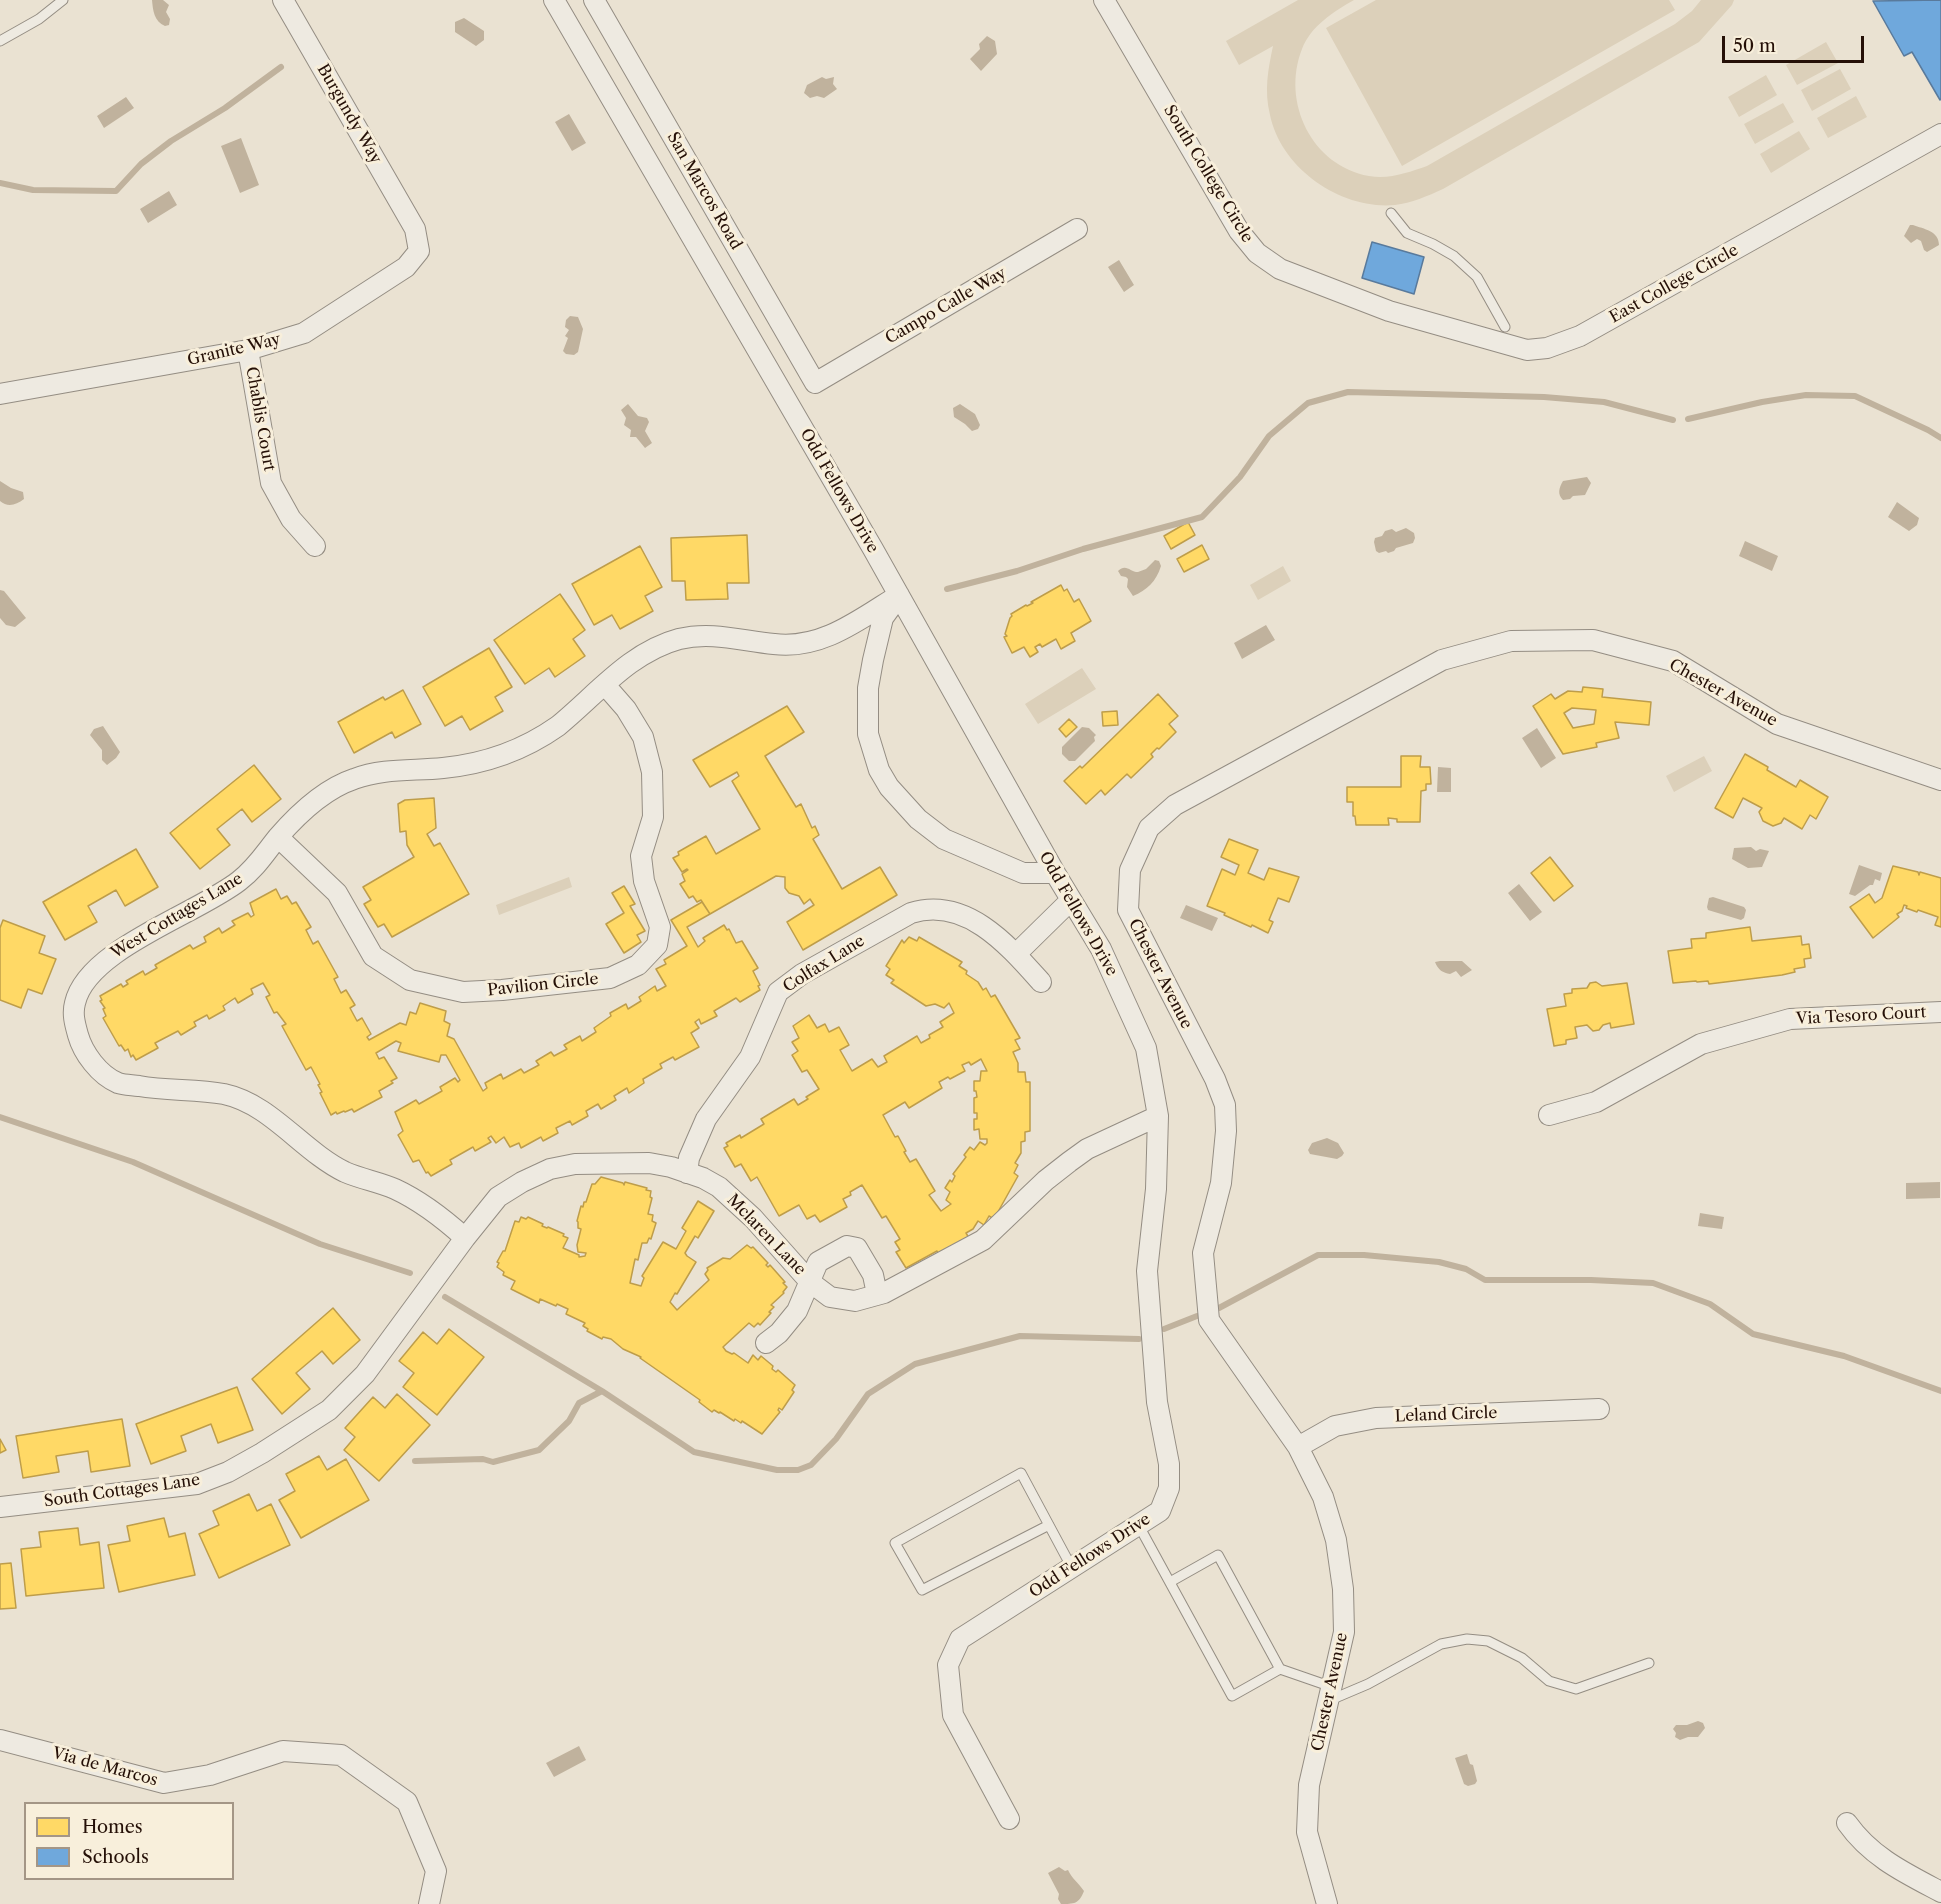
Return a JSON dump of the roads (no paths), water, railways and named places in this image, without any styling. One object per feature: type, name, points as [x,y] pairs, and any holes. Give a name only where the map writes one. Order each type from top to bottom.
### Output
[{"type":"street","name":"Burgundy Way","points":[[284,0],[415,229]]},
{"type":"street","name":"Odd Fellows Drive","points":[[554,0],[899,595],[1054,873],[1101,949],[1146,1048],[1158,1116],[1156,1189],[1147,1271],[1157,1402],[1169,1464],[1169,1488],[1160,1511],[960,1639],[948,1665],[954,1715],[1010,1819]]},
{"type":"street","name":"San Marcos Road","points":[[594,0],[815,383]]},
{"type":"street","name":"South College Circle","points":[[1104,0],[1239,231],[1257,252],[1280,269],[1389,311]]},
{"type":"street","name":"East College Circle","points":[[1389,311],[1527,350],[1547,348],[1580,336],[1941,134]]},
{"type":"street","name":"Granite Way","points":[[0,394],[248,350],[304,333],[406,267],[419,251],[415,229]]},
{"type":"street","name":"Campo Calle Way","points":[[815,383],[1077,229]]},
{"type":"street","name":"Chablis Court","points":[[248,350],[271,483],[291,519],[315,546]]},
{"type":"street","name":"West Cottages Lane","points":[[465,1238],[426,1206],[395,1189],[344,1171],[286,1131],[258,1106],[225,1094],[148,1088],[117,1082],[96,1066],[80,1043],[74,1020],[75,1001],[89,977],[107,958],[237,882],[262,860],[278,837],[298,816],[327,792],[353,779],[388,770],[444,768],[476,763],[513,752],[546,734],[624,668],[651,650],[680,639],[713,634],[777,645],[809,643],[836,634],[899,595]]},
{"type":"street","points":[[899,595],[883,618],[868,688],[868,734],[879,770],[889,787],[918,819],[944,838],[1023,873],[1054,873]]},
{"type":"street","name":"Chester Avenue","points":[[1327,1904],[1307,1832],[1309,1785],[1344,1632],[1343,1589],[1336,1540],[1323,1497],[1298,1447],[1209,1320],[1203,1253],[1221,1183],[1226,1131],[1225,1105],[1215,1079],[1128,910],[1130,870],[1149,828],[1175,805],[1442,660],[1511,641],[1593,640],[1673,661],[1777,724],[1941,780]]},
{"type":"street","name":"Pavilion Circle","points":[[278,837],[337,893],[373,956],[410,980],[463,992],[502,990],[610,978],[638,965],[657,945],[660,927],[644,881],[640,856],[652,817],[652,772],[644,737],[626,709],[605,685]]},
{"type":"street","points":[[1016,954],[1071,900]]},
{"type":"street","name":"Colfax Lane","points":[[687,1173],[689,1158],[706,1119],[750,1057],[778,992],[802,974],[912,913],[927,908],[947,909],[967,916],[987,929],[1016,954],[1041,982]]},
{"type":"street","name":"Via Tesoro Court","points":[[1550,1115],[1596,1102],[1701,1044],[1790,1019],[1941,1012]]},
{"type":"street","name":"Mclaren Lane","points":[[465,1238],[498,1197],[522,1182],[550,1169],[575,1164],[649,1163],[687,1173],[719,1187],[753,1218],[810,1282],[830,1297],[855,1301],[915,1277],[983,1240],[1046,1180],[1087,1149],[1158,1116]]},
{"type":"street","name":"South Cottages Lane","points":[[0,1507],[197,1484],[228,1472],[262,1453],[329,1410],[365,1374],[465,1238]]},
{"type":"street","name":"Mclaren Lane","points":[[766,1344],[779,1333],[797,1311],[818,1262],[847,1246],[857,1248],[873,1275],[877,1294]]},
{"type":"street","name":"Leland Circle","points":[[1298,1447],[1335,1426],[1376,1418],[1599,1409]]},
{"type":"street","name":"Via de Marcos","points":[[0,1740],[164,1783],[210,1775],[283,1751],[341,1755],[407,1802],[436,1871],[429,1904]]},
{"type":"street","points":[[1847,1823],[1859,1840],[1876,1856],[1941,1892]]},
{"type":"lane","points":[[0,41],[39,19],[63,0]]},
{"type":"lane","points":[[1391,213],[1407,233],[1454,256],[1477,276],[1505,327]]},
{"type":"lane","points":[[1049,1526],[922,1590],[895,1543],[1021,1473],[1072,1568]]},
{"type":"lane","points":[[1138,1526],[1232,1696],[1280,1669]]},
{"type":"lane","points":[[1170,1582],[1218,1555],[1280,1669],[1330,1694],[1368,1684],[1441,1644],[1467,1639],[1488,1641],[1522,1658],[1549,1681],[1576,1689],[1649,1663]]},
{"type":"waterway","points":[[0,183],[33,190],[116,191],[141,164],[171,141],[225,108],[281,67]]},
{"type":"waterway","points":[[947,589],[1202,517],[1240,477],[1269,436],[1308,403],[1348,392],[1544,397],[1604,402],[1673,420]]},
{"type":"waterway","points":[[1688,419],[1762,402],[1806,395],[1855,396],[1941,438]]},
{"type":"waterway","points":[[0,1117],[133,1162],[320,1244],[410,1273]]},
{"type":"waterway","points":[[1219,1308],[1318,1255],[1364,1255],[1439,1262],[1466,1269],[1485,1280],[1591,1280],[1653,1283],[1710,1304],[1753,1334],[1844,1356],[1941,1391]]},
{"type":"waterway","points":[[445,1297],[602,1391]]},
{"type":"waterway","points":[[1164,1329],[1197,1316]]},
{"type":"waterway","points":[[415,1461],[483,1459],[493,1462],[539,1450],[569,1421],[579,1403],[602,1391],[694,1452],[777,1470],[798,1470],[811,1465],[836,1439],[868,1394],[915,1364],[1020,1336],[1139,1339]]}]
